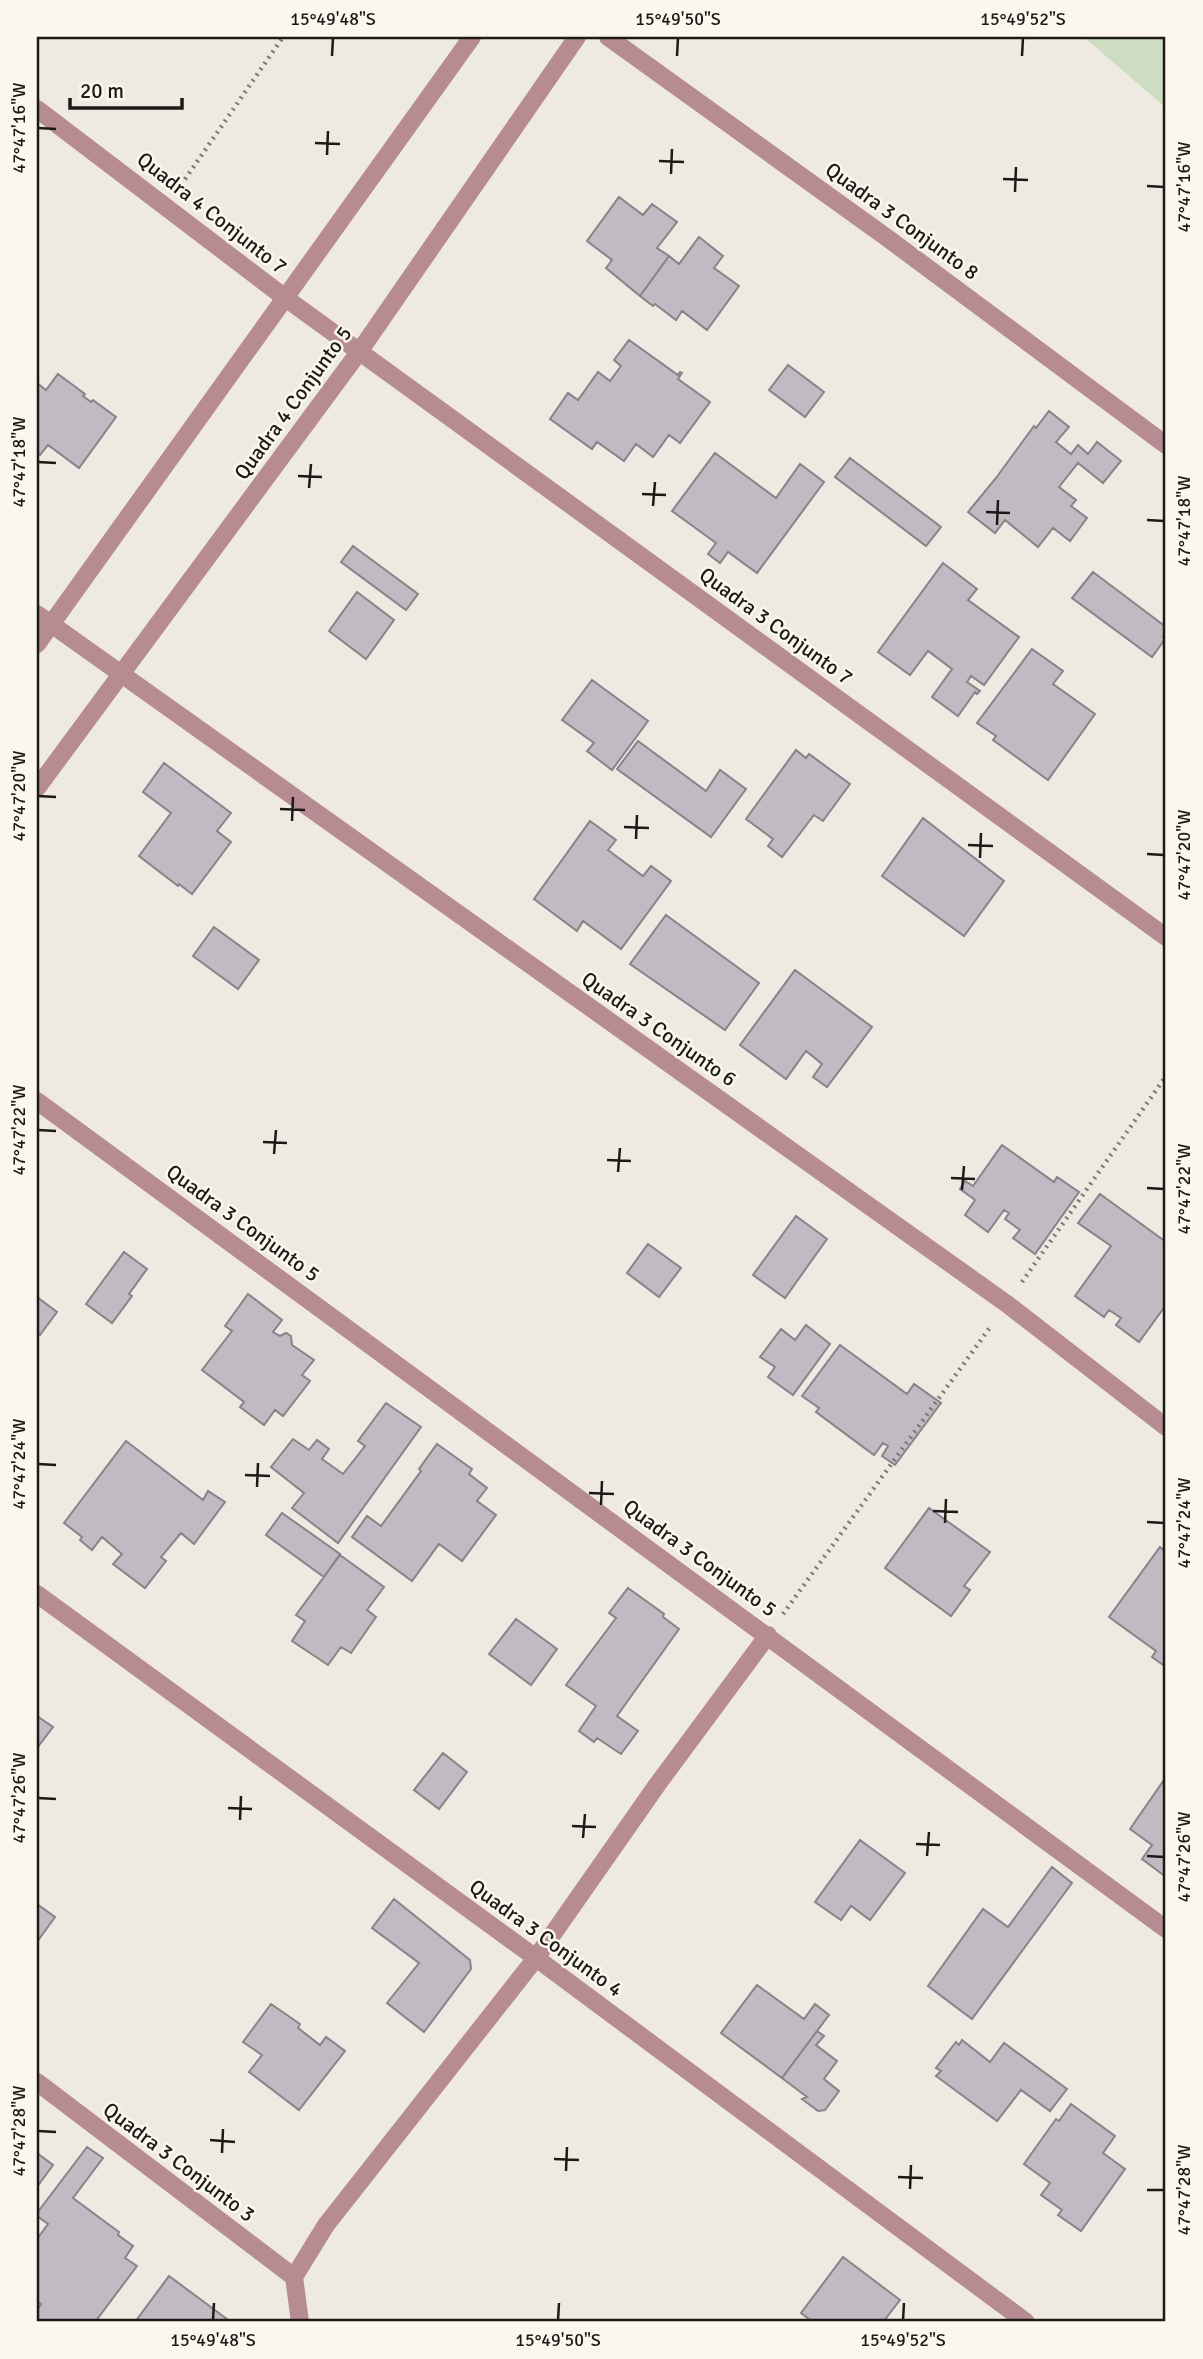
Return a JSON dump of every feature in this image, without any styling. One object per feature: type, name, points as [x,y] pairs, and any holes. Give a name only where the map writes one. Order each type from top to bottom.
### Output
[{"type":"street","points":[[37,644],[44,619],[284,297],[472,37]]},
{"type":"street","name":"Quadra 4 Conjunto 5","points":[[37,788],[359,352],[577,37]]},
{"type":"street","name":"Quadra 3 Conjunto 8","points":[[608,37],[886,237],[1166,445]]},
{"type":"street","name":"Quadra 4 Conjunto 7","points":[[37,109],[359,352]]},
{"type":"street","name":"Quadra 3 Conjunto 7","points":[[359,352],[1166,937]]},
{"type":"street","name":"Quadra 3 Conjunto 6","points":[[44,619],[1007,1304],[1166,1427]]},
{"type":"street","name":"Quadra 3 Conjunto 5","points":[[37,1101],[1166,1929]]},
{"type":"street","name":"Quadra 3 Conjunto 4","points":[[37,1594],[537,1958],[1026,2322]]},
{"type":"street","points":[[300,2322],[294,2277],[326,2225],[537,1958],[657,1785],[768,1635]]},
{"type":"street","name":"Quadra 3 Conjunto 3","points":[[37,2082],[294,2277]]},
{"type":"path","points":[[166,206],[283,37]]},
{"type":"path","points":[[768,1635],[1007,1304],[1166,1076]]},
{"type":"green space","points":[[1084,37],[1166,37],[1166,108]]},
{"type":"building","points":[[619,197],[643,215],[652,204],[677,222],[657,248],[669,256],[640,296],[606,268],[612,260],[587,241]]},
{"type":"building","points":[[699,237],[723,256],[714,268],[739,286],[707,330],[682,311],[676,320],[640,296],[669,256],[679,264]]},
{"type":"building","points":[[629,340],[678,375],[682,373],[678,379],[710,402],[680,443],[669,435],[653,457],[636,444],[624,461],[597,442],[592,449],[550,419],[568,393],[578,400],[598,372],[610,381],[621,366],[614,360]]},
{"type":"building","points":[[788,365],[824,392],[805,417],[769,390]]},
{"type":"building","points":[[58,374],[85,394],[83,396],[91,402],[93,400],[116,417],[79,468],[48,445],[40,455],[37,453],[37,383],[46,390]]},
{"type":"building","points":[[1049,411],[1069,427],[1056,442],[1071,454],[1078,445],[1088,454],[1097,442],[1121,461],[1103,483],[1078,463],[1059,487],[1076,500],[1071,506],[1087,518],[1070,541],[1053,528],[1038,547],[1005,520],[995,533],[968,512],[1034,426],[1036,428]]},
{"type":"building","points":[[715,453],[776,498],[800,464],[824,482],[757,573],[728,552],[720,563],[708,554],[716,543],[672,511]]},
{"type":"building","points":[[850,458],[941,527],[926,546],[835,477]]},
{"type":"building","points":[[353,546],[418,594],[406,610],[341,562]]},
{"type":"building","points":[[943,563],[977,589],[968,600],[1019,637],[984,685],[971,676],[967,682],[980,691],[977,694],[975,692],[958,716],[932,697],[952,669],[928,651],[910,675],[878,652]]},
{"type":"building","points":[[1093,572],[1166,627],[1163,637],[1165,639],[1152,657],[1072,598]]},
{"type":"building","points":[[357,592],[394,620],[366,659],[329,631]]},
{"type":"building","points":[[1032,649],[1063,671],[1053,684],[1095,714],[1048,780],[993,740],[996,736],[977,723]]},
{"type":"building","points":[[592,680],[648,721],[612,770],[587,751],[594,743],[562,720]]},
{"type":"building","points":[[638,741],[706,791],[720,770],[746,789],[711,837],[617,769]]},
{"type":"building","points":[[796,750],[806,758],[809,754],[850,784],[823,821],[814,815],[782,857],[768,846],[773,839],[746,819]]},
{"type":"building","points":[[164,763],[231,813],[217,831],[231,842],[192,894],[139,856],[171,813],[143,792]]},
{"type":"building","points":[[923,818],[1004,881],[964,936],[882,876]]},
{"type":"building","points":[[590,821],[616,840],[608,850],[643,876],[651,866],[671,881],[621,949],[583,921],[577,931],[534,899]]},
{"type":"building","points":[[666,915],[759,983],[725,1030],[630,964]]},
{"type":"building","points":[[214,927],[259,960],[238,989],[193,956]]},
{"type":"building","points":[[795,970],[872,1027],[827,1087],[813,1077],[822,1064],[806,1051],[786,1079],[740,1045]]},
{"type":"building","points":[[1002,1145],[1054,1182],[1057,1177],[1079,1192],[1035,1254],[1013,1238],[1020,1230],[1005,1219],[1009,1213],[1004,1210],[988,1232],[965,1215],[975,1200],[960,1189],[965,1181],[973,1186]]},
{"type":"building","points":[[1100,1194],[1166,1242],[1166,1305],[1139,1342],[1116,1325],[1121,1318],[1109,1310],[1104,1317],[1075,1296],[1111,1246],[1078,1223]]},
{"type":"building","points":[[796,1216],[827,1239],[785,1298],[753,1275]]},
{"type":"building","points":[[648,1244],[681,1268],[659,1297],[627,1273]]},
{"type":"building","points":[[124,1252],[147,1269],[112,1323],[86,1304]]},
{"type":"building","points":[[248,1294],[282,1320],[273,1332],[280,1336],[286,1333],[291,1336],[292,1345],[314,1360],[302,1375],[310,1381],[283,1416],[275,1410],[264,1425],[240,1407],[244,1402],[202,1370],[232,1331],[225,1326]]},
{"type":"building","points":[[37,1297],[57,1312],[40,1335],[37,1333]]},
{"type":"building","points":[[806,1325],[830,1344],[793,1395],[768,1377],[775,1367],[760,1357],[781,1329],[795,1340]]},
{"type":"building","points":[[840,1345],[907,1394],[914,1384],[941,1403],[895,1465],[882,1456],[888,1446],[883,1443],[874,1455],[816,1412],[819,1408],[802,1396]]},
{"type":"building","points":[[386,1403],[421,1427],[338,1543],[292,1508],[304,1493],[271,1467],[293,1439],[309,1450],[317,1440],[329,1449],[322,1459],[343,1474],[365,1446],[358,1441]]},
{"type":"building","points":[[126,1441],[203,1500],[208,1491],[225,1502],[194,1544],[181,1533],[161,1557],[166,1561],[145,1588],[113,1564],[122,1554],[102,1537],[92,1550],[80,1540],[82,1537],[64,1523]]},
{"type":"building","points":[[437,1444],[472,1469],[469,1474],[487,1488],[477,1501],[496,1515],[462,1561],[439,1544],[412,1581],[352,1537],[367,1516],[381,1526]]},
{"type":"building","points":[[929,1508],[990,1552],[964,1586],[970,1590],[951,1616],[885,1568]]},
{"type":"building","points":[[282,1513],[340,1554],[324,1577],[266,1535]]},
{"type":"building","points":[[1160,1547],[1166,1552],[1166,1667],[1152,1657],[1156,1651],[1109,1617]]},
{"type":"building","points":[[340,1555],[384,1587],[367,1610],[376,1617],[351,1653],[341,1647],[328,1665],[292,1641],[305,1621],[296,1615]]},
{"type":"building","points":[[628,1588],[664,1614],[663,1617],[679,1629],[617,1716],[638,1731],[621,1754],[597,1738],[594,1742],[579,1731],[596,1706],[566,1685],[616,1618],[609,1613]]},
{"type":"building","points":[[516,1619],[557,1649],[531,1685],[489,1654]]},
{"type":"building","points":[[37,1716],[53,1727],[37,1748]]},
{"type":"building","points":[[443,1753],[467,1772],[439,1809],[414,1790]]},
{"type":"building","points":[[1166,1777],[1166,1877],[1142,1859],[1152,1845],[1130,1829]]},
{"type":"building","points":[[860,1840],[905,1873],[870,1920],[851,1906],[841,1920],[815,1902]]},
{"type":"building","points":[[1052,1867],[1072,1883],[972,2019],[928,1986],[983,1909],[1008,1927]]},
{"type":"building","points":[[394,1899],[470,1960],[471,1969],[424,2032],[387,2003],[419,1963],[372,1928]]},
{"type":"building","points":[[37,1904],[55,1917],[37,1942]]},
{"type":"building","points":[[757,1985],[804,2019],[815,2004],[829,2015],[782,2078],[721,2033]]},
{"type":"building","points":[[271,2004],[300,2024],[298,2028],[320,2045],[326,2037],[345,2051],[299,2110],[249,2072],[262,2055],[243,2042]]},
{"type":"building","points":[[817,2031],[824,2036],[816,2045],[837,2061],[824,2079],[839,2091],[825,2110],[818,2111],[802,2099],[807,2097],[782,2078]]},
{"type":"building","points":[[962,2040],[990,2062],[1004,2043],[1067,2089],[1050,2111],[1021,2090],[997,2121],[936,2076],[941,2071],[936,2068],[956,2042],[959,2045]]},
{"type":"building","points":[[1071,2104],[1115,2136],[1103,2153],[1125,2169],[1081,2231],[1058,2215],[1062,2210],[1041,2195],[1050,2183],[1024,2164],[1056,2119],[1059,2121]]},
{"type":"building","points":[[87,2147],[103,2158],[73,2198],[119,2232],[118,2235],[133,2246],[125,2258],[137,2266],[95,2322],[40,2322],[37,2320],[37,2310],[41,2304],[37,2301],[37,2239],[48,2224],[37,2216],[37,2213]]},
{"type":"building","points":[[37,2153],[53,2165],[37,2187]]},
{"type":"building","points":[[843,2257],[900,2300],[883,2322],[813,2322],[801,2313]]},
{"type":"building","points":[[169,2276],[227,2319],[224,2322],[135,2322]]}]
